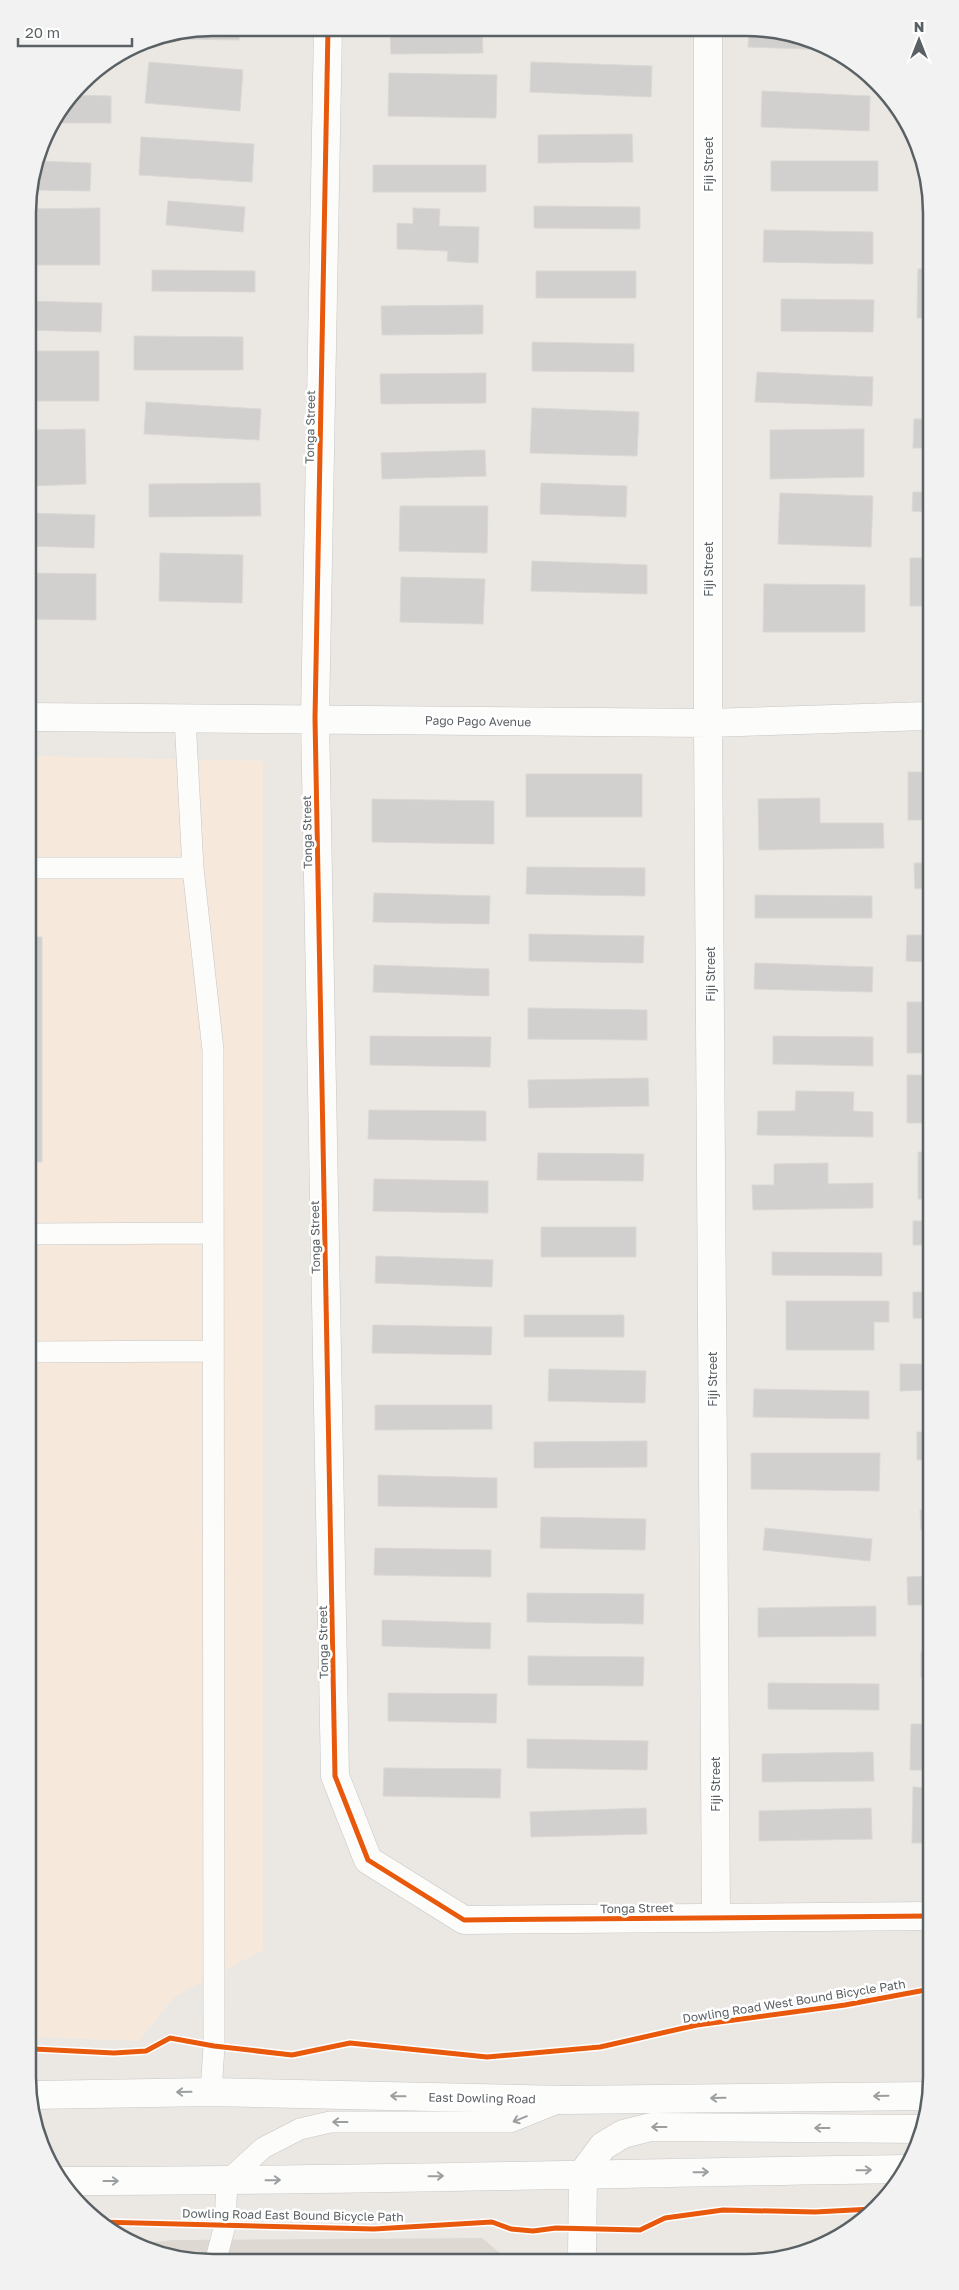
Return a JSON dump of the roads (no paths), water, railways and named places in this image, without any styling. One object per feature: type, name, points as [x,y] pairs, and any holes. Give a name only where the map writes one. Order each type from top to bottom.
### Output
[{"type":"street","name":"Fiji Street","points":[[708,36],[708,724],[716,1917]]},
{"type":"street","name":"Tonga Street","points":[[328,37],[315,718],[335,1776],[368,1860],[464,1920],[923,1916]]},
{"type":"street","name":"Pago Pago Avenue","points":[[36,717],[315,718],[708,724],[923,716]]},
{"type":"street","name":"East Dowling Road","points":[[38,2095],[211,2092],[565,2100],[921,2096]]},
{"type":"street","points":[[582,2254],[583,2173],[603,2146],[623,2134],[651,2127],[914,2129]]},
{"type":"street","points":[[71,2181],[228,2181],[583,2173],[897,2169]]},
{"type":"lane","points":[[185,718],[193,868],[213,1050],[214,2046],[211,2092]]},
{"type":"lane","points":[[36,868],[193,868]]},
{"type":"lane","points":[[36,1234],[213,1233]]},
{"type":"lane","points":[[36,1352],[213,1351]]},
{"type":"lane","points":[[217,2254],[225,2225],[228,2181],[263,2148],[300,2129],[330,2122],[510,2122],[565,2100]]}]
